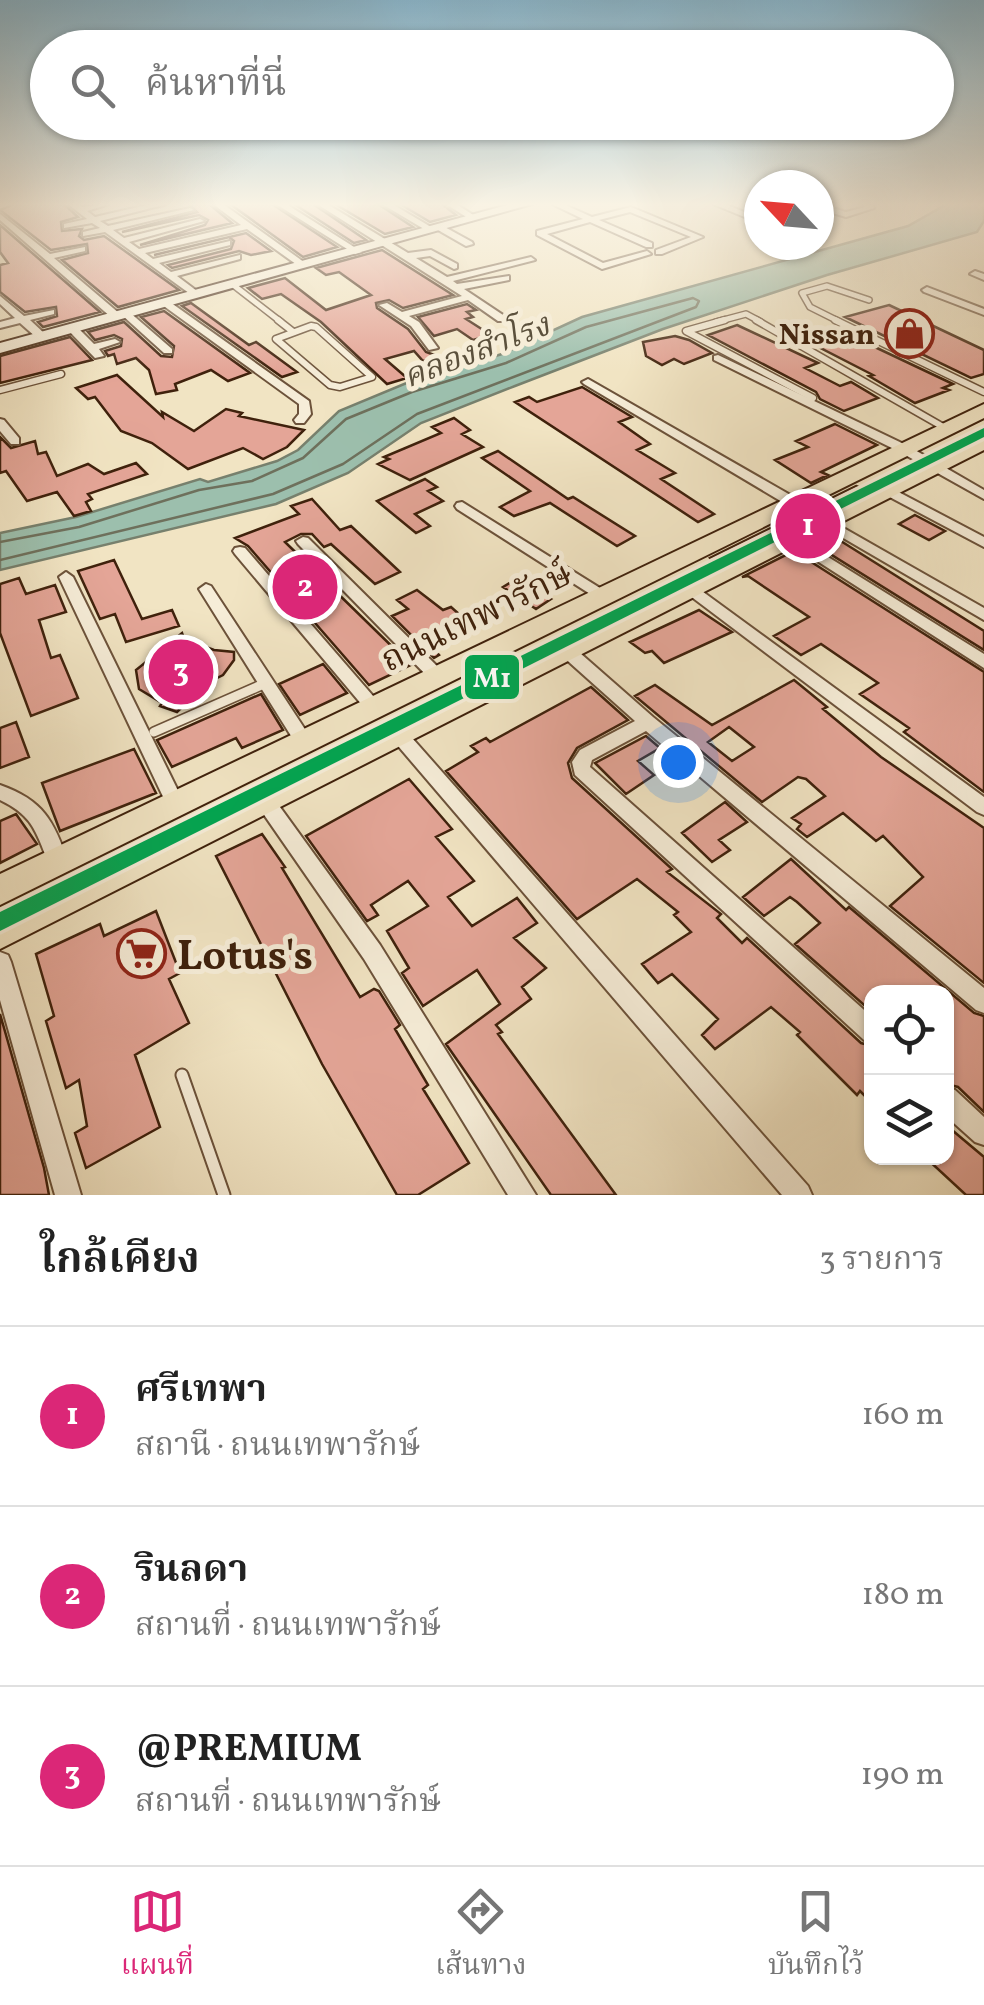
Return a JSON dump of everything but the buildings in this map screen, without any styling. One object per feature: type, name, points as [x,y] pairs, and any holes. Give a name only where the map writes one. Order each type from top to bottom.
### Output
[{"type":"main road","points":[[0,348],[325,260]]},
{"type":"main road","name":"ถนนเทพารักษ์","points":[[0,890],[984,410]]},
{"type":"main road","name":"ถนนเทพารักษ์","points":[[0,932],[984,442]]},
{"type":"street","points":[[54,260],[168,351]]},
{"type":"street","points":[[149,260],[196,294]]},
{"type":"street","points":[[151,262],[160,260]]},
{"type":"street","points":[[168,274],[226,260]]},
{"type":"street","points":[[296,260],[303,265]]},
{"type":"street","points":[[414,260],[502,318]]},
{"type":"street","points":[[443,260],[454,266]]},
{"type":"street","points":[[446,280],[532,260]]},
{"type":"street","points":[[590,260],[602,266],[620,260]]},
{"type":"street","points":[[456,287],[506,278]]},
{"type":"street","points":[[927,290],[984,312]]},
{"type":"street","points":[[401,315],[470,297]]},
{"type":"street","points":[[0,299],[40,336]]},
{"type":"street","points":[[164,302],[305,403],[305,414],[300,420]]},
{"type":"street","points":[[384,305],[415,324],[433,348]]},
{"type":"street","points":[[0,325],[51,312]]},
{"type":"street","points":[[72,328],[96,352],[115,342]]},
{"type":"street","points":[[718,358],[904,449],[984,495]]},
{"type":"street","points":[[588,382],[794,502]]},
{"type":"street","points":[[0,423],[15,442]]},
{"type":"street","points":[[889,490],[984,543]]},
{"type":"street","points":[[462,506],[603,596]]},
{"type":"street","points":[[826,522],[984,615]]},
{"type":"street","points":[[792,538],[984,662]]},
{"type":"street","points":[[303,541],[437,676]]},
{"type":"street","points":[[240,551],[374,708]]},
{"type":"street","points":[[66,577],[176,805]]},
{"type":"street","points":[[206,588],[304,742]]},
{"type":"street","points":[[690,589],[984,807]]},
{"type":"street","points":[[566,650],[984,1002]]},
{"type":"street","points":[[647,722],[586,755],[581,770],[864,1025]]},
{"type":"street","points":[[399,735],[799,1195]]},
{"type":"street","points":[[0,792],[33,809],[45,821],[58,862]]},
{"type":"street","points":[[265,802],[372,952],[523,1195]]},
{"type":"street","points":[[0,962],[68,1195]]},
{"type":"street","points":[[954,1107],[984,1133]]},
{"type":"lane","points":[[232,284],[292,331],[316,327],[372,377],[340,387],[330,385],[277,341],[292,331]]},
{"type":"lane","points":[[869,300],[831,284],[819,284],[802,292],[810,306],[825,315],[984,392]]},
{"type":"lane","points":[[813,398],[686,331],[746,314],[944,428]]},
{"type":"lane","points":[[0,390],[61,374]]},
{"type":"lane","points":[[154,732],[266,683]]},
{"type":"lane","points":[[182,1075],[224,1195]]},
{"type":"water","points":[[786,260],[880,260],[663,329],[421,423],[348,473],[276,504],[0,570],[0,533],[76,517],[200,479],[208,482],[277,461],[298,450],[339,411],[409,382],[502,354],[582,317]]},
{"type":"transit line","name":"M1","points":[[0,922],[984,432]]},
{"type":"place","name":"Nissan","points":[[910,334]]},
{"type":"place","name":"ศรีเทพา","points":[[808,526]]},
{"type":"place","name":"รินลดา","points":[[305,587]]},
{"type":"place","name":"@PREMIUM","points":[[181,672]]},
{"type":"place","name":"Lotus's","points":[[142,954]]},
{"type":"water label","name":"คลองสำโรง","points":[[476,350]]}]
